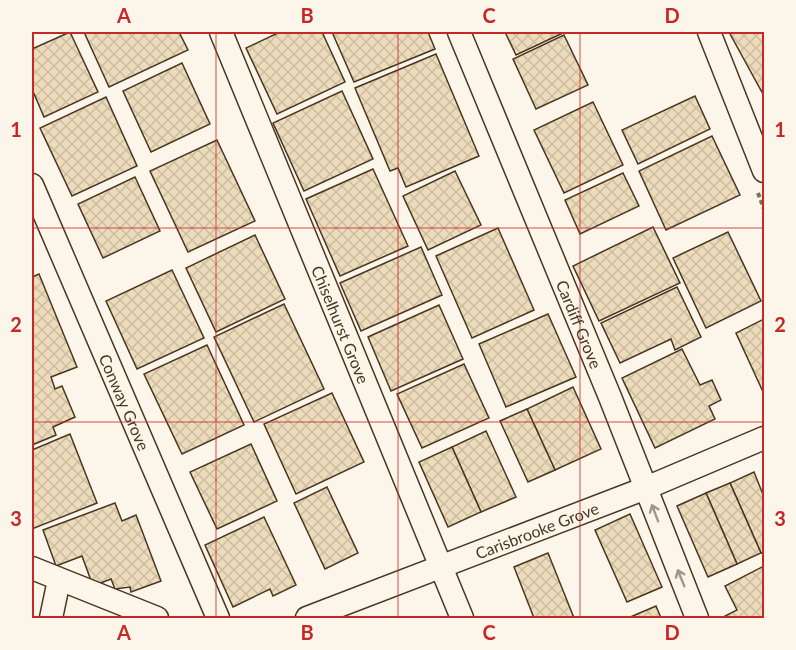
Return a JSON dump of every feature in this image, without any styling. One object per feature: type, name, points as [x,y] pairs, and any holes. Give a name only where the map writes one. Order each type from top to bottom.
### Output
[{"type":"street","name":"Chiselhurst Grove","points":[[221,32],[462,618]]},
{"type":"street","name":"Cardiff Grove","points":[[459,32],[697,618]]},
{"type":"street","points":[[709,32],[765,171]]},
{"type":"street","name":"Conway Grove","points":[[32,185],[218,618]]},
{"type":"street","name":"Carisbrooke Grove","points":[[307,618],[646,488],[765,438]]},
{"type":"street","points":[[32,568],[157,618]]},
{"type":"street","points":[[51,618],[59,580]]},
{"type":"building","points":[[70,32],[98,92],[44,117],[32,89],[32,49]]},
{"type":"building","points":[[84,32],[179,32],[188,50],[109,87]]},
{"type":"building","points":[[280,32],[322,32],[345,82],[277,114],[246,48]]},
{"type":"building","points":[[332,32],[428,32],[435,49],[354,82]]},
{"type":"building","points":[[505,32],[565,32],[516,55]]},
{"type":"building","points":[[729,32],[764,32],[764,96]]},
{"type":"building","points":[[564,35],[588,85],[536,109],[513,59]]},
{"type":"building","points":[[436,54],[479,156],[406,187],[398,168],[390,171],[355,88]]},
{"type":"building","points":[[182,63],[210,124],[151,152],[123,91]]},
{"type":"building","points":[[342,91],[373,159],[304,191],[273,123]]},
{"type":"building","points":[[695,96],[710,129],[638,164],[622,130]]},
{"type":"building","points":[[106,97],[137,166],[72,196],[40,128]]},
{"type":"building","points":[[593,102],[623,165],[564,193],[534,130]]},
{"type":"building","points":[[712,136],[740,195],[666,230],[639,171]]},
{"type":"building","points":[[217,140],[255,221],[188,252],[150,171]]},
{"type":"building","points":[[373,169],[408,246],[340,276],[306,199]]},
{"type":"building","points":[[455,171],[481,225],[428,250],[403,196]]},
{"type":"building","points":[[623,173],[639,206],[580,234],[565,200]]},
{"type":"building","points":[[135,177],[160,231],[103,258],[78,204]]},
{"type":"building","points":[[653,227],[680,283],[599,321],[573,266]]},
{"type":"building","points":[[498,228],[534,310],[472,338],[436,256]]},
{"type":"building","points":[[728,232],[761,301],[706,328],[673,258]]},
{"type":"building","points":[[255,235],[285,299],[216,332],[186,268]]},
{"type":"building","points":[[421,247],[442,295],[361,331],[340,283]]},
{"type":"building","points":[[172,270],[204,338],[137,369],[106,301]]},
{"type":"building","points":[[39,274],[77,367],[51,377],[55,389],[62,386],[75,417],[53,427],[56,435],[32,445],[32,277]]},
{"type":"building","points":[[677,287],[701,337],[675,350],[671,339],[620,363],[601,323]]},
{"type":"building","points":[[284,304],[324,389],[254,422],[214,337]]},
{"type":"building","points":[[439,305],[463,359],[391,391],[368,337]]},
{"type":"building","points":[[548,314],[576,377],[506,407],[479,344]]},
{"type":"building","points":[[764,319],[764,394],[736,333]]},
{"type":"building","points":[[207,345],[244,425],[182,454],[144,374]]},
{"type":"building","points":[[682,349],[700,385],[712,380],[721,400],[709,406],[715,419],[655,448],[622,378]]},
{"type":"building","points":[[464,364],[489,418],[422,448],[397,394]]},
{"type":"building","points":[[573,387],[601,449],[555,470],[527,409]]},
{"type":"building","points":[[332,393],[364,462],[296,494],[264,424]]},
{"type":"building","points":[[527,409],[555,470],[528,482],[500,421]]},
{"type":"building","points":[[486,431],[516,497],[481,512],[452,447]]},
{"type":"building","points":[[70,434],[97,503],[32,529],[32,450]]},
{"type":"building","points":[[251,444],[277,501],[217,529],[190,472]]},
{"type":"building","points":[[452,447],[481,512],[448,527],[419,462]]},
{"type":"building","points":[[754,472],[764,497],[764,552],[761,553],[730,483]]},
{"type":"building","points":[[730,483],[761,553],[737,564],[706,493]]},
{"type":"building","points":[[327,487],[358,553],[325,569],[294,503]]},
{"type":"building","points":[[706,493],[737,564],[708,577],[677,506]]},
{"type":"building","points":[[115,503],[122,521],[136,515],[161,581],[131,592],[130,587],[115,589],[111,579],[93,586],[82,556],[56,566],[43,530]]},
{"type":"building","points":[[630,514],[662,587],[627,602],[595,530]]},
{"type":"building","points":[[264,517],[296,585],[273,596],[270,589],[233,607],[205,545]]},
{"type":"building","points":[[548,553],[574,618],[534,618],[514,567]]},
{"type":"building","points":[[764,566],[764,618],[726,618],[725,616],[737,610],[725,586]]},
{"type":"building","points":[[656,606],[661,618],[628,618]]}]
